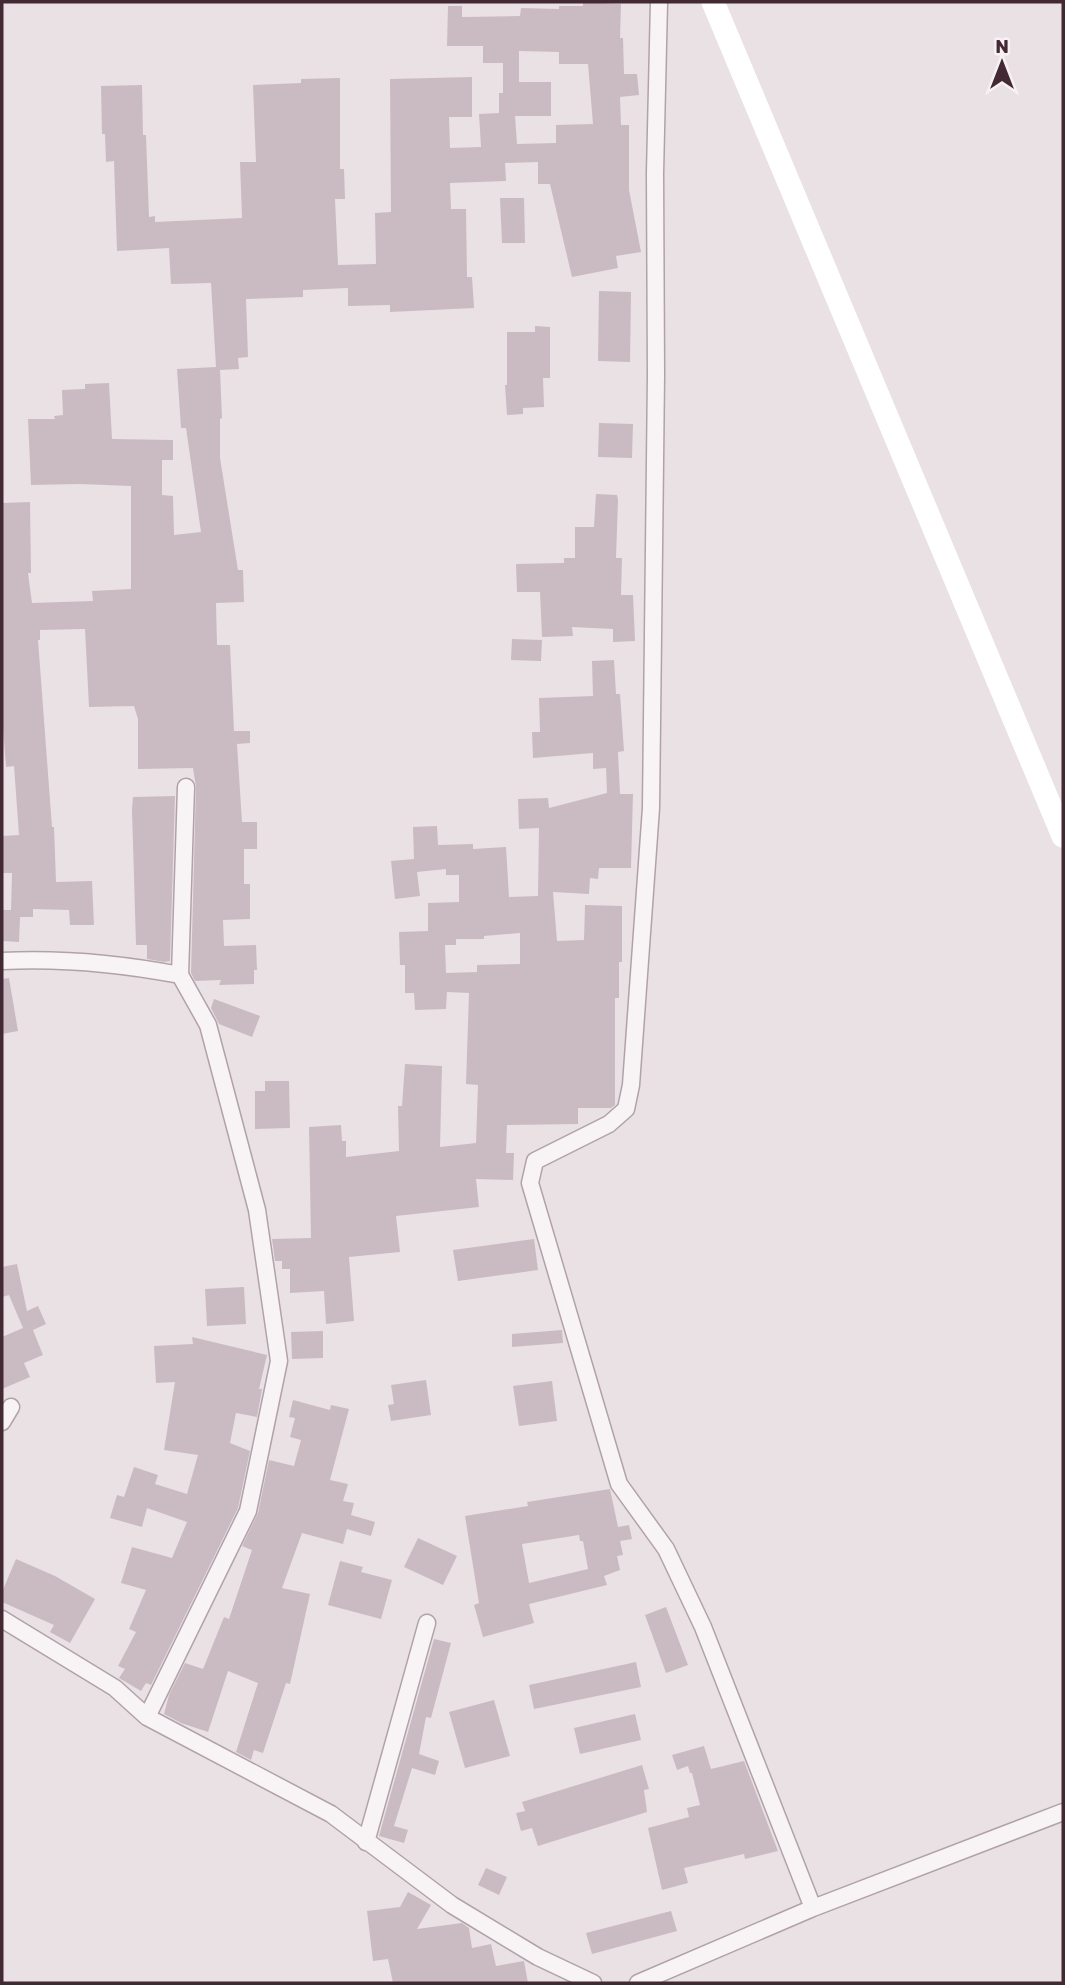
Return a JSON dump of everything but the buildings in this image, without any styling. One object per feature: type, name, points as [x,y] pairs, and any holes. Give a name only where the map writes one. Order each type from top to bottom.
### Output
[{"type":"main road","points":[[713,2],[1058,807],[1063,836]]},
{"type":"street","points":[[659,2],[655,173],[656,389],[651,808],[631,1085],[626,1109],[609,1124],[536,1161],[530,1183],[619,1484],[666,1549],[703,1627],[813,1908]]},
{"type":"street","points":[[147,1717],[248,1511],[279,1361],[257,1210],[208,1025],[180,975],[186,787]]},
{"type":"street","points":[[2,961],[35,959],[140,968],[180,975]]},
{"type":"street","points":[[2,1422],[11,1407]]},
{"type":"street","points":[[2,1619],[115,1688],[147,1717],[331,1814],[453,1905],[538,1957],[593,1983]]},
{"type":"street","points":[[366,1842],[427,1623]]},
{"type":"street","points":[[638,1983],[813,1908],[1063,1812]]}]
